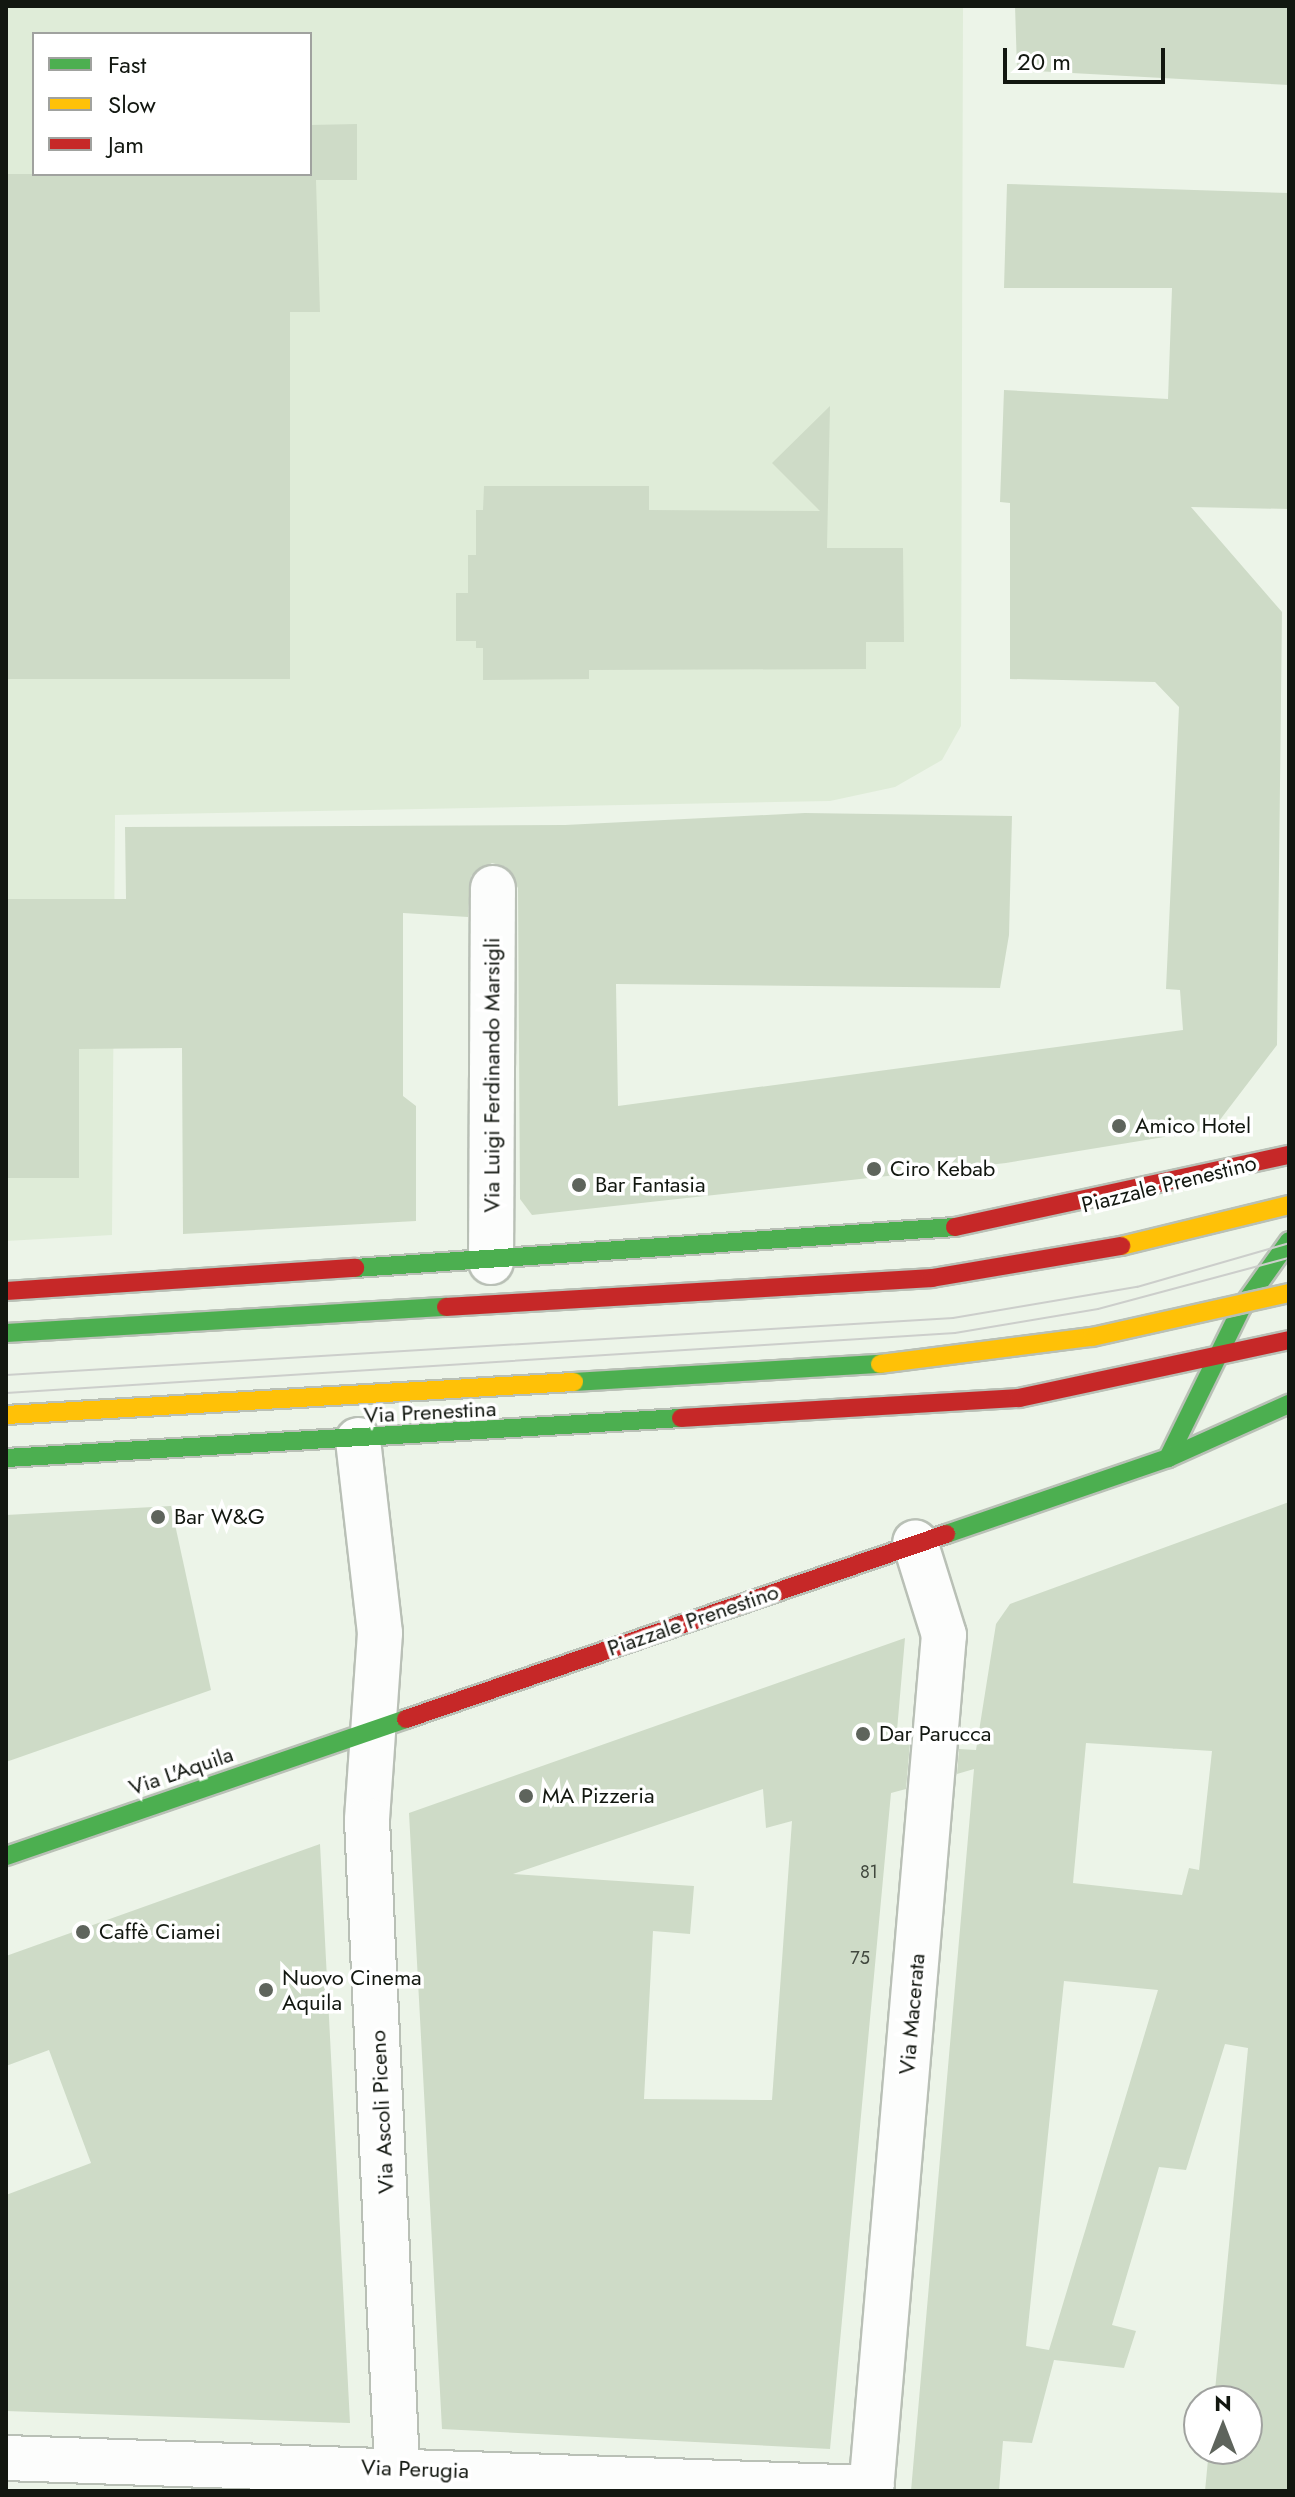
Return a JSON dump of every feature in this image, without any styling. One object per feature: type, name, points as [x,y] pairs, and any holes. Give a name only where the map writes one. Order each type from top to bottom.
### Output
[{"type":"main road","name":"Piazzale Prenestino","points":[[491,1262],[810,1241],[1021,1218],[1289,1155]]},
{"type":"main road","points":[[6,1333],[932,1278],[1071,1258],[1289,1205]]},
{"type":"main road","points":[[1168,1458],[1215,1357],[1289,1241]]},
{"type":"main road","points":[[6,1291],[491,1262]]},
{"type":"main road","points":[[6,1415],[942,1360],[1079,1340],[1289,1293]]},
{"type":"main road","points":[[1215,1357],[1289,1340]]},
{"type":"main road","name":"Via Prenestina","points":[[6,1458],[857,1411],[1049,1395],[1215,1357]]},
{"type":"main road","name":"Piazzale Prenestino","points":[[373,1733],[915,1542],[1168,1458],[1289,1404]]},
{"type":"main road","name":"Via L'Aquila","points":[[6,1856],[373,1733]]},
{"type":"street","name":"Via Luigi Ferdinando Marsigli","points":[[491,1262],[493,888]]},
{"type":"street","points":[[358,1440],[380,1633],[373,1733]]},
{"type":"street","name":"Via Macerata","points":[[871,2489],[944,1635],[915,1542]]},
{"type":"street","name":"Via Ascoli Piceno","points":[[373,1733],[367,1820],[400,2479]]},
{"type":"street","name":"Via Perugia","points":[[6,2458],[400,2479],[871,2489]]},
{"type":"shaded area","points":[[6,6],[963,6],[961,726],[942,760],[895,787],[830,801],[115,815],[112,1235],[6,1241]]},
{"type":"building","points":[[1015,6],[1289,6],[1289,85],[1017,70]]},
{"type":"building","points":[[357,124],[357,180],[316,180],[320,312],[290,312],[290,679],[6,679],[6,174],[312,176],[312,125]]},
{"type":"building","points":[[1007,184],[1289,193],[1289,509],[1191,507],[1282,612],[1277,1045],[1213,1129],[1006,1163],[532,1215],[520,1199],[518,888],[506,867],[492,863],[471,876],[468,917],[403,913],[403,1096],[416,1106],[416,1221],[183,1234],[182,1048],[79,1049],[79,1178],[6,1178],[6,899],[126,899],[125,827],[565,825],[805,813],[1012,816],[1009,935],[1000,988],[616,984],[618,1106],[1183,1030],[1180,990],[1166,989],[1179,707],[1155,682],[1010,679],[1010,503],[1000,502],[1004,390],[1168,399],[1172,288],[1004,288]]},
{"type":"building","points":[[830,406],[827,548],[903,548],[904,642],[866,642],[866,669],[589,670],[589,679],[483,680],[483,648],[476,648],[476,641],[456,641],[456,593],[468,593],[468,555],[476,555],[476,510],[483,510],[484,486],[649,486],[649,510],[820,511],[772,463]]},
{"type":"building","points":[[1289,1502],[1289,2491],[1205,2491],[1207,2465],[1263,2465],[1263,2385],[1216,2385],[1248,2048],[1225,2044],[1186,2170],[1159,2167],[1112,2325],[1136,2331],[1124,2368],[1054,2360],[1032,2443],[1003,2441],[999,2491],[911,2491],[974,1769],[957,1774],[959,1749],[976,1750],[996,1624],[1010,1604]],"holes":[[[1086,1743],[1212,1751],[1199,1870],[1189,1868],[1182,1895],[1073,1883]],[[1064,1981],[1158,1990],[1049,2350],[1026,2346]]]},
{"type":"building","points":[[171,1506],[211,1690],[6,1762],[6,1515]]},
{"type":"building","points":[[905,1638],[896,1742],[910,1743],[906,1789],[891,1793],[830,2449],[442,2429],[409,1813]],"holes":[[[763,1789],[766,1828],[792,1821],[772,2100],[644,2099],[653,1931],[690,1934],[694,1886],[513,1874]]]},
{"type":"building","points":[[320,1844],[350,2423],[6,2411],[6,2195],[91,2163],[49,2050],[6,2066],[6,1956]]},
{"type":"tram line","points":[[6,1375],[953,1318],[1137,1287],[1289,1243]]},
{"type":"tram line","points":[[6,1393],[955,1333],[1098,1309],[1289,1258]]},
{"type":"traffic: fast","points":[[355,1268],[955,1227]]},
{"type":"traffic: fast","points":[[1168,1458],[1242,1307],[1289,1241]]},
{"type":"traffic: fast","points":[[6,1333],[446,1307]]},
{"type":"traffic: fast","points":[[574,1382],[880,1364]]},
{"type":"traffic: fast","points":[[946,1534],[1168,1458],[1289,1404]]},
{"type":"traffic: fast","points":[[6,1458],[681,1418]]},
{"type":"traffic: fast","points":[[6,1856],[406,1719]]},
{"type":"traffic: slow","points":[[1121,1246],[1289,1205]]},
{"type":"traffic: slow","points":[[880,1364],[1092,1337],[1289,1293]]},
{"type":"traffic: slow","points":[[6,1415],[574,1382]]},
{"type":"traffic: jam","points":[[955,1227],[1289,1155]]},
{"type":"traffic: jam","points":[[446,1307],[932,1278],[1121,1246]]},
{"type":"traffic: jam","points":[[6,1291],[355,1268]]},
{"type":"traffic: jam","points":[[681,1418],[1019,1398],[1289,1340]]},
{"type":"traffic: jam","points":[[406,1719],[946,1534]]},
{"type":"place","name":"Amico Hotel","points":[[1119,1126]]},
{"type":"place","name":"Ciro Kebab","points":[[874,1169]]},
{"type":"place","name":"Bar Fantasia","points":[[579,1185]]},
{"type":"place","name":"Bar W&G","points":[[158,1517]]},
{"type":"place","name":"Dar Parucca","points":[[863,1734]]},
{"type":"place","name":"MA Pizzeria","points":[[526,1796]]},
{"type":"place","name":"Caffè Ciamei","points":[[83,1932]]},
{"type":"place","name":"Nuovo Cinema Aquila","points":[[266,1990]]}]
